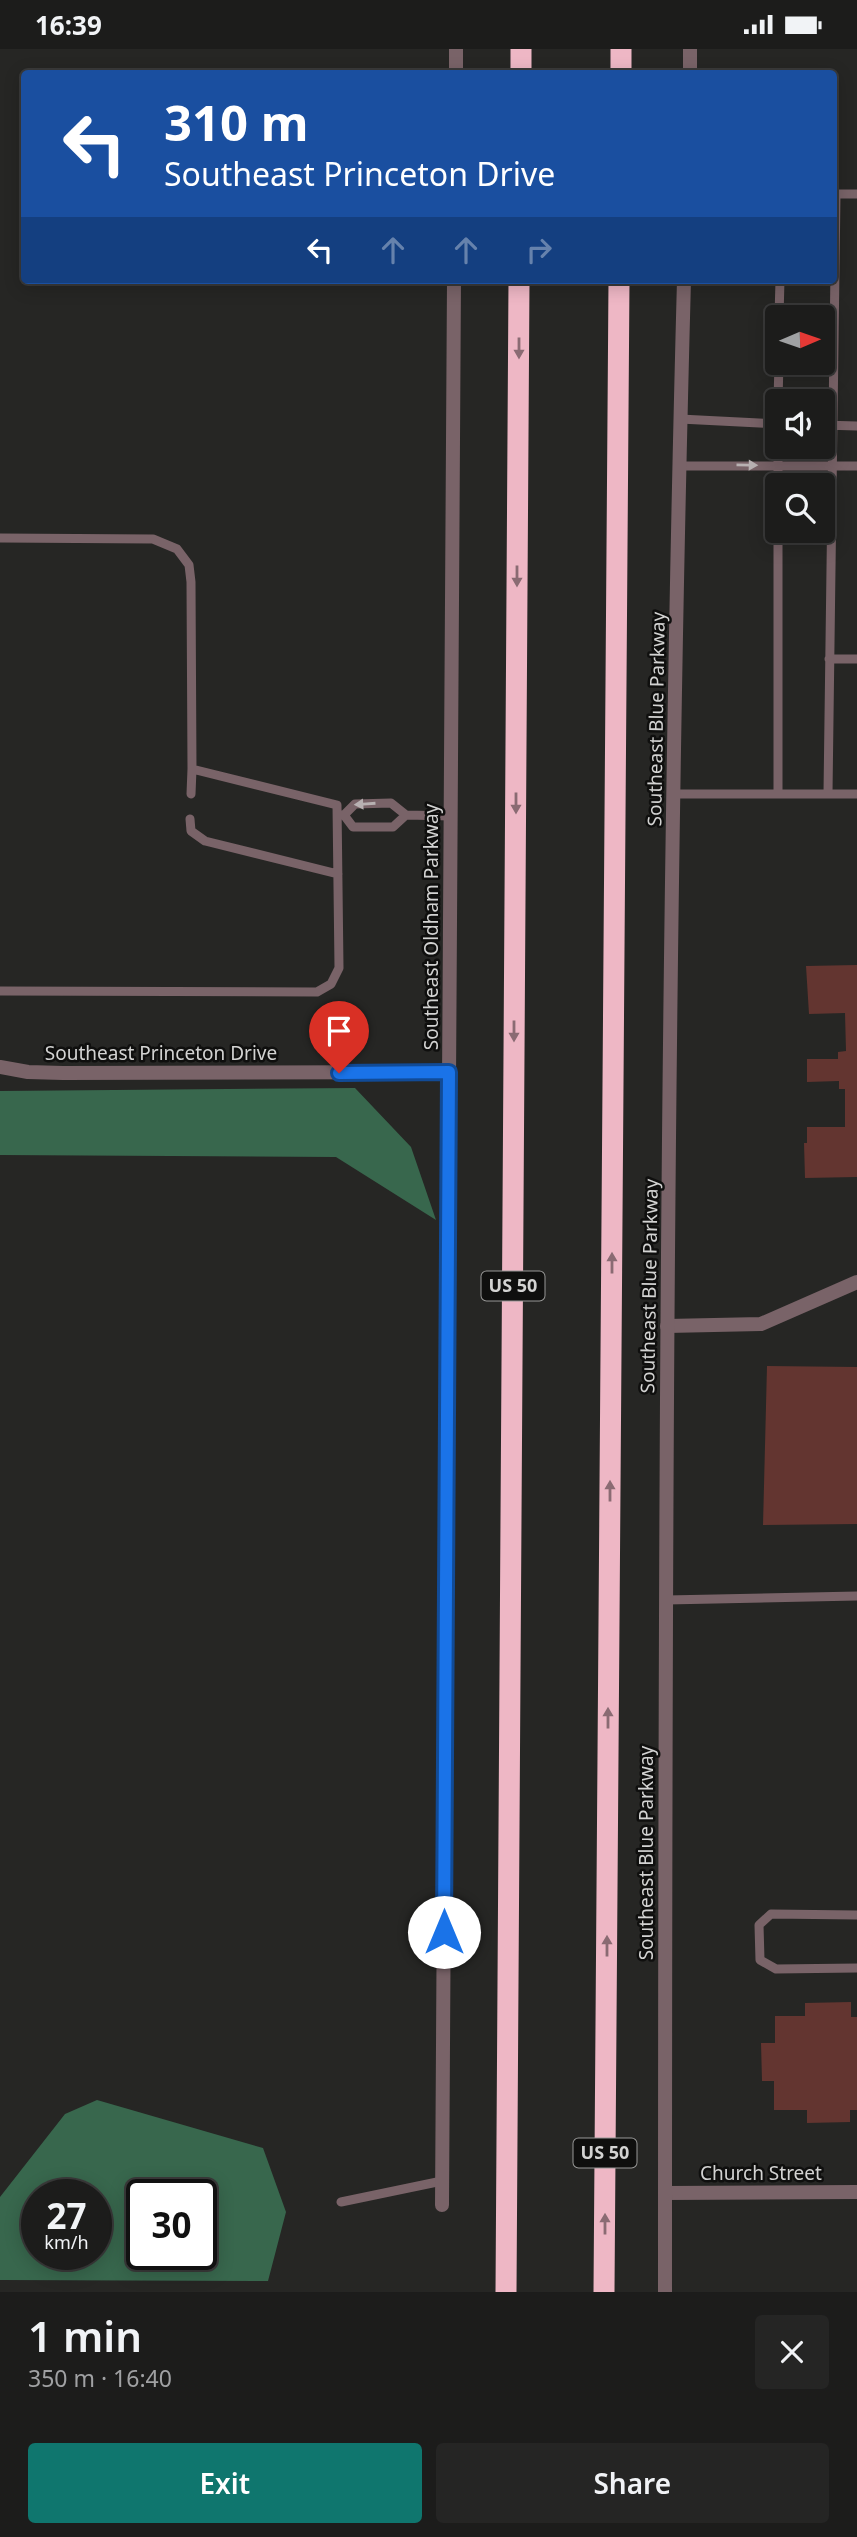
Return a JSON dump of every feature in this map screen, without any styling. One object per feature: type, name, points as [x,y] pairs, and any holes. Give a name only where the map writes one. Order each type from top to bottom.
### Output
[{"type":"highway","points":[[521,49],[521,70]]},
{"type":"highway","points":[[621,49],[621,70]]},
{"type":"highway","name":"US 50","points":[[506,2292],[519,284]]},
{"type":"highway","name":"US 50","points":[[604,2292],[619,284]]},
{"type":"street","points":[[456,49],[456,70]]},
{"type":"street","points":[[690,49],[690,70]]},
{"type":"street","name":"Southeast Oldham Parkway","points":[[442,2205],[454,284]]},
{"type":"street","name":"Southeast Blue Parkway","points":[[664,2292],[667,1326],[678,466],[684,284]]},
{"type":"street","name":"Southeast Princeton Drive","points":[[0,1067],[28,1072],[63,1073],[449,1072]]},
{"type":"street","points":[[667,1326],[761,1324],[857,1282]]},
{"type":"street","name":"Church Street","points":[[665,2193],[857,2192]]},
{"type":"lane","points":[[837,194],[857,194]]},
{"type":"lane","points":[[779,305],[780,284]]},
{"type":"lane","points":[[834,284],[835,389]]},
{"type":"lane","points":[[680,419],[765,423]]},
{"type":"lane","points":[[835,425],[857,426]]},
{"type":"lane","points":[[778,459],[778,473]]},
{"type":"lane","points":[[828,793],[833,459]]},
{"type":"lane","points":[[678,466],[857,466]]},
{"type":"lane","points":[[0,538],[153,539],[177,549],[189,565],[191,794]]},
{"type":"lane","points":[[778,543],[778,793]]},
{"type":"lane","points":[[829,659],[857,659]]},
{"type":"lane","points":[[0,991],[317,992],[331,984],[339,968],[338,874],[341,815],[337,805],[192,769]]},
{"type":"lane","points":[[675,794],[857,794]]},
{"type":"lane","points":[[341,815],[355,804],[391,803],[406,815],[451,815]]},
{"type":"lane","points":[[341,815],[354,827],[393,827],[406,815]]},
{"type":"lane","points":[[190,819],[191,831],[205,841],[338,874]]},
{"type":"lane","points":[[666,1599],[857,1596]]},
{"type":"lane","points":[[857,1915],[771,1914],[759,1925],[760,1961],[776,1969],[857,1968]]},
{"type":"lane","points":[[341,2203],[442,2181]]},
{"type":"green space","points":[[355,1088],[411,1147],[436,1220],[336,1157],[0,1155],[0,1091]]},
{"type":"green space","points":[[97,2100],[263,2148],[286,2212],[268,2281],[0,2280],[0,2197],[65,2114]]},
{"type":"building","points":[[857,965],[857,1177],[805,1178],[804,1143],[807,1143],[807,1127],[845,1127],[845,1089],[839,1089],[839,1081],[807,1082],[807,1059],[838,1059],[838,1052],[846,1051],[845,1013],[809,1014],[806,966]]},
{"type":"building","points":[[767,1366],[857,1367],[857,1524],[763,1525]]},
{"type":"building","points":[[851,2002],[851,2017],[857,2017],[857,2110],[850,2110],[850,2122],[807,2123],[807,2110],[774,2110],[774,2081],[762,2081],[761,2043],[775,2043],[775,2016],[805,2016],[805,2003]]},
{"type":"route","points":[[339,1073],[449,1072],[444,1932]]}]
